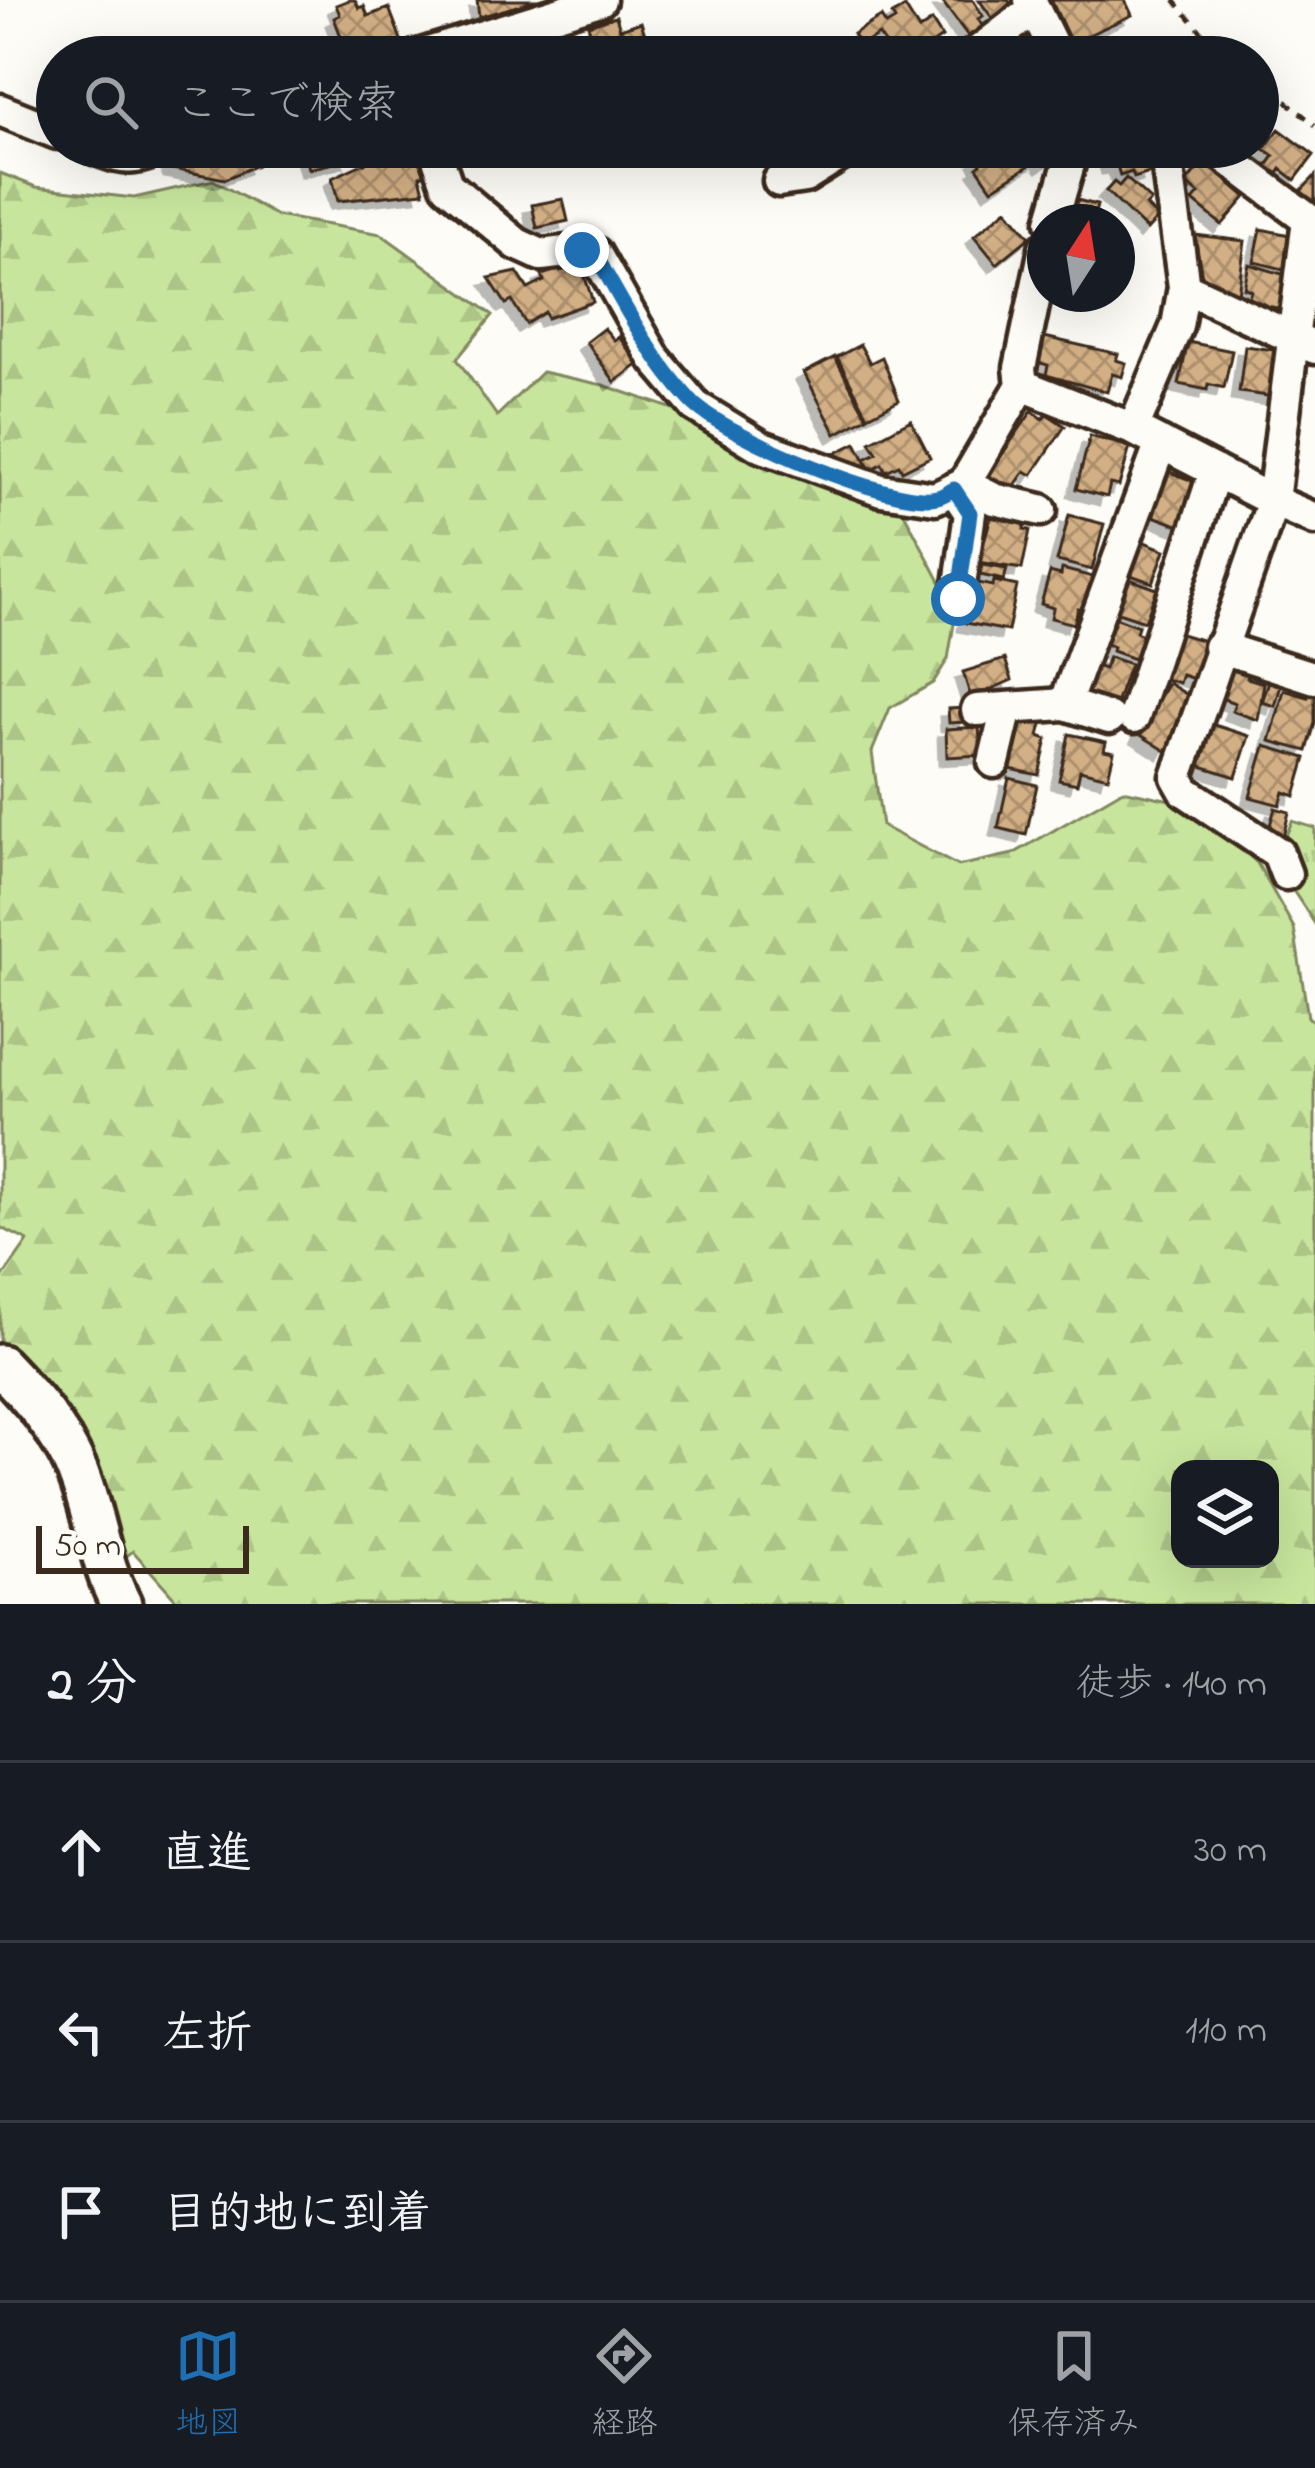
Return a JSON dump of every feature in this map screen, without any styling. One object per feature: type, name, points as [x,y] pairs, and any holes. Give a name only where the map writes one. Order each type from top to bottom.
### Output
[{"type":"street","points":[[483,36],[600,0]]},
{"type":"street","points":[[995,36],[1032,4],[1048,36]]},
{"type":"street","points":[[0,110],[36,125]]},
{"type":"street","points":[[441,168],[447,185],[517,244],[541,255],[582,250],[595,254],[655,359],[695,406],[760,446],[880,490],[935,499],[959,487],[1022,385],[1020,368],[1032,312]]},
{"type":"street","points":[[779,181],[805,177],[819,168]]},
{"type":"street","points":[[1057,204],[1068,168]]},
{"type":"street","points":[[1065,704],[1177,326],[1184,286],[1168,168]]},
{"type":"street","points":[[1240,168],[1309,219],[1304,343],[1273,501],[1177,777],[1185,791],[1278,853],[1286,874]]},
{"type":"street","points":[[1184,286],[1304,343]]},
{"type":"street","points":[[1022,385],[1147,436],[1315,519]]},
{"type":"street","points":[[994,763],[992,709],[1065,704],[1122,718],[1215,471]]},
{"type":"street","points":[[959,487],[1041,511]]},
{"type":"street","points":[[958,599],[970,513],[959,487]]},
{"type":"street","points":[[1220,647],[1315,677]]},
{"type":"street","points":[[0,1364],[59,1435],[79,1473],[121,1604]]},
{"type":"path","points":[[1174,0],[1204,36]]},
{"type":"path","points":[[1279,95],[1315,124]]},
{"type":"green space","points":[[0,173],[36,187],[134,198],[213,180],[277,216],[381,234],[493,315],[457,359],[497,416],[542,372],[603,385],[688,414],[901,507],[956,612],[948,659],[933,683],[890,708],[872,752],[882,826],[958,866],[1013,854],[1123,790],[1194,805],[1257,863],[1294,928],[1308,1017],[1315,1023],[1315,1604],[180,1604],[133,1551],[91,1584],[69,1497],[56,1406],[0,1340],[0,1281],[28,1241],[0,1227]]},
{"type":"green space","points":[[1292,821],[1315,828],[1315,924],[1275,863]]},
{"type":"building","points":[[355,0],[368,16],[389,8],[400,36],[341,36],[334,18],[340,15],[336,5]]},
{"type":"building","points":[[477,0],[538,0],[479,17]]},
{"type":"building","points":[[941,0],[973,0],[983,16],[978,19],[983,27],[968,36]]},
{"type":"building","points":[[979,0],[1008,0],[1010,3],[993,19]]},
{"type":"building","points":[[1051,0],[1125,0],[1132,15],[1086,36],[1068,36]]},
{"type":"building","points":[[905,7],[919,30],[932,21],[941,36],[853,34],[881,17],[886,25],[895,20],[892,15]]},
{"type":"building","points":[[616,16],[620,29],[641,22],[645,36],[591,36],[588,25]]},
{"type":"building","points":[[1279,129],[1314,155],[1295,180],[1281,169],[1277,175],[1267,168],[1279,168]]},
{"type":"building","points":[[172,168],[250,168],[225,179]]},
{"type":"building","points":[[354,168],[423,168],[425,174],[420,176],[424,192],[338,201],[332,178]]},
{"type":"building","points":[[978,168],[1025,168],[992,189]]},
{"type":"building","points":[[1118,168],[1149,168],[1150,173],[1134,178],[1132,172],[1120,176]]},
{"type":"building","points":[[1198,168],[1212,168],[1246,197],[1222,225],[1193,201],[1199,194],[1186,183]]},
{"type":"building","points":[[1315,176],[1315,207],[1300,192]]},
{"type":"building","points":[[1126,178],[1151,201],[1146,206],[1158,218],[1147,230],[1135,219],[1135,204],[1120,204],[1106,191],[1114,182],[1119,186]]},
{"type":"building","points":[[563,199],[568,221],[537,228],[532,205]]},
{"type":"building","points":[[1007,209],[1027,239],[997,264],[974,236]]},
{"type":"building","points":[[1261,229],[1299,237],[1292,271],[1254,262]]},
{"type":"building","points":[[1195,235],[1245,241],[1238,294],[1203,283]]},
{"type":"building","points":[[580,262],[593,302],[547,318],[545,312],[526,324],[489,278],[517,272],[528,289],[544,281],[542,275]]},
{"type":"building","points":[[1249,264],[1292,277],[1286,310],[1248,302],[1251,290],[1244,288]]},
{"type":"building","points":[[604,328],[614,340],[619,337],[639,364],[615,382],[586,342]]},
{"type":"building","points":[[1040,336],[1118,354],[1116,360],[1126,363],[1122,377],[1112,374],[1107,392],[1046,375],[1048,365],[1033,361]]},
{"type":"building","points":[[1188,342],[1232,351],[1224,388],[1179,384]]},
{"type":"building","points":[[860,345],[870,363],[882,357],[899,400],[868,416],[837,357]]},
{"type":"building","points":[[1245,346],[1282,351],[1275,397],[1239,392]]},
{"type":"building","points":[[835,357],[867,417],[836,434],[804,373]]},
{"type":"building","points":[[1032,411],[1065,426],[1032,475],[1025,471],[1011,491],[988,475]]},
{"type":"building","points":[[911,420],[930,457],[902,471],[899,465],[886,471],[882,464],[870,470],[865,459],[877,453],[870,442]]},
{"type":"building","points":[[1090,436],[1130,447],[1119,486],[1110,484],[1107,497],[1076,489]]},
{"type":"building","points":[[856,443],[869,468],[863,472],[839,464],[834,454]]},
{"type":"building","points":[[1164,470],[1196,482],[1180,526],[1148,514]]},
{"type":"building","points":[[1069,515],[1104,524],[1092,570],[1057,561]]},
{"type":"building","points":[[991,517],[1025,524],[1024,529],[1030,530],[1022,569],[978,562]]},
{"type":"building","points":[[1137,539],[1165,550],[1153,583],[1125,573]]},
{"type":"building","points":[[982,565],[1007,569],[1004,580],[980,575]]},
{"type":"building","points":[[1062,569],[1093,577],[1084,611],[1078,609],[1074,624],[1051,618],[1053,608],[1041,604],[1050,572],[1061,575]]},
{"type":"building","points":[[1124,577],[1157,589],[1145,621],[1112,610]]},
{"type":"building","points":[[994,581],[1017,586],[1008,631],[966,623],[974,582],[993,586]]},
{"type":"building","points":[[1110,615],[1138,626],[1136,632],[1145,636],[1137,660],[1101,642]]},
{"type":"building","points":[[1171,631],[1211,643],[1200,681],[1182,675],[1179,683],[1157,677]]},
{"type":"building","points":[[1109,657],[1130,664],[1114,710],[1080,697],[1092,664],[1104,669]]},
{"type":"building","points":[[1005,659],[1012,680],[971,698],[963,672]]},
{"type":"building","points":[[1232,663],[1250,669],[1247,678],[1264,683],[1258,720],[1232,711],[1235,703],[1221,698]]},
{"type":"building","points":[[1271,675],[1283,679],[1275,706],[1262,702]]},
{"type":"building","points":[[1168,683],[1191,697],[1186,706],[1191,709],[1166,751],[1139,734]]},
{"type":"building","points":[[1310,689],[1315,690],[1315,723],[1307,751],[1270,741],[1284,690],[1308,697]]},
{"type":"building","points":[[966,708],[967,722],[949,723],[948,709]]},
{"type":"building","points":[[1022,719],[1042,724],[1039,736],[1047,739],[1039,775],[1010,769]]},
{"type":"building","points":[[1211,724],[1249,736],[1236,777],[1198,765]]},
{"type":"building","points":[[979,727],[981,755],[947,757],[946,729]]},
{"type":"building","points":[[1069,734],[1106,742],[1104,750],[1114,752],[1108,777],[1080,770],[1077,784],[1059,780]]},
{"type":"building","points":[[1265,746],[1306,758],[1295,796],[1284,792],[1280,805],[1250,797]]},
{"type":"building","points":[[1009,778],[1037,785],[1026,835],[998,828]]},
{"type":"building","points":[[1275,808],[1289,812],[1283,837],[1268,832]]},
{"type":"route","points":[[582,250],[595,254],[655,359],[695,406],[760,446],[880,490],[935,499],[954,489],[970,513],[958,599]]}]
